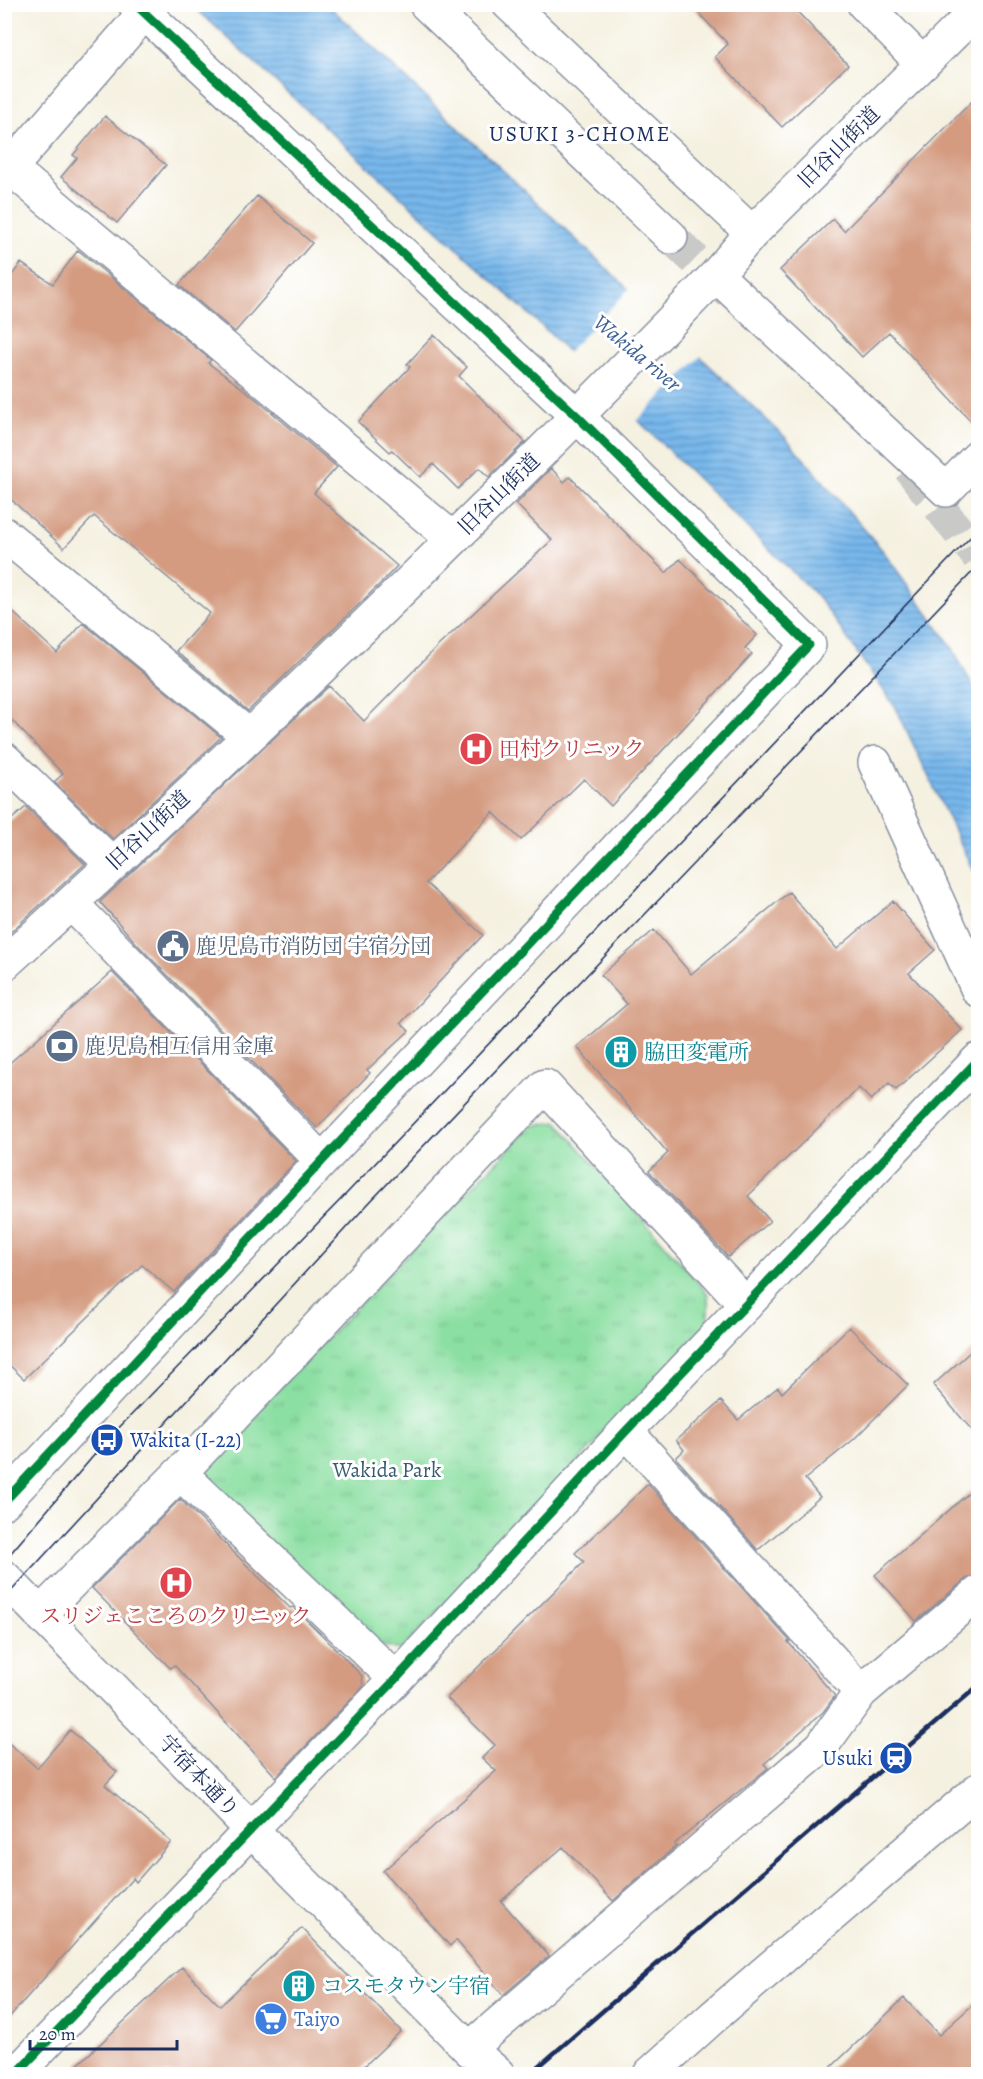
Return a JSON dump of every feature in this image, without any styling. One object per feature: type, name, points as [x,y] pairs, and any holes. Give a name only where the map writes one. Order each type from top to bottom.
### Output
[{"type":"street","points":[[426,4],[671,237]]},
{"type":"street","points":[[509,4],[752,233]]},
{"type":"street","points":[[864,4],[923,64]]},
{"type":"street","points":[[4,1502],[809,645],[587,406],[144,7],[7,172],[453,539]]},
{"type":"street","name":"旧谷山街道","points":[[4,964],[249,736],[453,539],[680,312],[752,233],[978,9]]},
{"type":"street","points":[[716,275],[946,490],[978,457]]},
{"type":"street","points":[[4,534],[249,736]]},
{"type":"street","points":[[4,759],[112,864]]},
{"type":"street","points":[[875,763],[978,990]]},
{"type":"street","points":[[71,903],[322,1161]]},
{"type":"street","points":[[16,2074],[396,1679],[626,1431],[978,1060]]},
{"type":"street","points":[[40,1614],[180,1473],[545,1086],[746,1305]]},
{"type":"street","points":[[626,1431],[861,1692]]},
{"type":"street","points":[[180,1473],[396,1679]]},
{"type":"street","name":"宇宿本通り","points":[[4,1577],[469,2049],[498,2074]]},
{"type":"street","points":[[469,2049],[821,1747],[861,1692],[978,1593]]},
{"type":"street","points":[[650,2074],[713,2017],[978,1790]]},
{"type":"green space","name":"Wakida Park","points":[[557,1122],[708,1294],[708,1323],[401,1650],[369,1643],[199,1471],[531,1126]]},
{"type":"water","name":"Wakida river","points":[[192,5],[328,5],[785,437],[883,551],[952,647],[978,697],[978,881],[896,708],[819,598],[545,329]]},
{"type":"pier","points":[[632,286],[703,354],[635,423],[566,354]]},
{"type":"building","points":[[690,4],[790,4],[848,65],[782,127],[715,57],[728,44]]},
{"type":"building","points":[[978,95],[978,429],[889,332],[862,357],[780,270],[833,219],[844,231]]},
{"type":"building","points":[[105,116],[166,165],[117,223],[61,177],[77,158],[73,155]]},
{"type":"building","points":[[257,196],[312,243],[235,332],[179,285]]},
{"type":"building","points":[[78,250],[211,360],[208,363],[250,394],[337,467],[314,493],[397,566],[248,711],[176,651],[210,613],[94,516],[64,548],[4,493],[4,286],[21,263],[53,284]]},
{"type":"building","points":[[434,335],[467,367],[459,376],[525,442],[489,477],[479,468],[458,489],[433,464],[420,477],[358,422],[410,367],[407,364]]},
{"type":"building","points":[[551,468],[564,482],[570,477],[666,573],[680,559],[757,635],[745,648],[752,654],[611,806],[584,779],[521,840],[493,812],[426,883],[483,935],[401,1023],[409,1031],[367,1070],[370,1073],[317,1128],[137,944],[100,902],[329,686],[364,721],[439,645],[552,540],[516,504]]},
{"type":"building","points":[[4,604],[57,653],[83,623],[221,737],[113,839],[54,782],[63,774],[4,712]]},
{"type":"building","points":[[26,807],[85,864],[4,938],[4,826]]},
{"type":"building","points":[[789,892],[837,949],[893,901],[935,950],[909,973],[962,1030],[896,1090],[889,1083],[871,1100],[859,1088],[748,1196],[770,1221],[728,1257],[649,1171],[668,1153],[577,1047],[627,1004],[601,975],[654,930],[691,974]]},
{"type":"building","points":[[112,972],[296,1161],[174,1292],[142,1265],[24,1379],[4,1360],[4,1068]]},
{"type":"building","points":[[849,1327],[908,1385],[853,1440],[805,1479],[820,1497],[758,1550],[676,1458],[684,1450],[676,1440],[721,1401],[738,1420],[778,1387],[782,1393]]},
{"type":"building","points":[[978,1345],[978,1437],[933,1385]]},
{"type":"building","points":[[648,1484],[790,1641],[788,1642],[835,1696],[823,1712],[764,1764],[768,1768],[674,1844],[676,1846],[613,1901],[563,1847],[501,1901],[549,1956],[503,1995],[456,1940],[450,1946],[383,1871],[496,1771],[482,1758],[495,1745],[447,1698],[584,1562],[575,1553]]},
{"type":"building","points":[[978,1485],[978,1575],[966,1579],[916,1621],[875,1575]]},
{"type":"building","points":[[180,1499],[362,1676],[363,1687],[276,1777],[174,1665],[170,1668],[92,1588]]},
{"type":"building","points":[[70,1730],[117,1772],[105,1785],[171,1842],[136,1882],[133,1878],[4,2023],[4,1739],[37,1768]]},
{"type":"building","name":"コスモタウン宇宿","points":[[302,1928],[401,2031],[356,2074],[68,2074],[182,1967],[220,2006]]},
{"type":"building","points":[[904,1998],[939,2035],[978,2000],[978,2074],[824,2074]]},
{"type":"tunnel","points":[[671,237],[735,298]]},
{"type":"tunnel","points":[[909,468],[978,557]]},
{"type":"tram line","points":[[4,1561],[107,1440],[348,1192],[978,529]]},
{"type":"tram line","points":[[4,1599],[368,1204],[978,566]]},
{"type":"railway","points":[[530,2074],[978,1686]]},
{"type":"cycle path","points":[[4,1502],[809,645],[577,416],[135,4]]},
{"type":"cycle path","points":[[16,2074],[396,1679],[626,1431],[978,1060]]},
{"type":"place","name":"田村クリニック","points":[[476,749]]},
{"type":"place","name":"鹿児島市消防団 宇宿分団","points":[[173,946]]},
{"type":"place","name":"鹿児島相互信用金庫","points":[[62,1046]]},
{"type":"place","name":"脇田変電所","points":[[621,1052]]},
{"type":"place","name":"Wakita (I-22)","points":[[107,1440]]},
{"type":"place","name":"スリジェこころのクリニック","points":[[176,1583]]},
{"type":"place","name":"Usuki","points":[[896,1758]]},
{"type":"place","name":"コスモタウン宇宿","points":[[299,1986]]},
{"type":"place","name":"Taiyo","points":[[271,2019]]},
{"type":"district","name":"USUKI 3-CHOME","points":[[580,134]]}]
